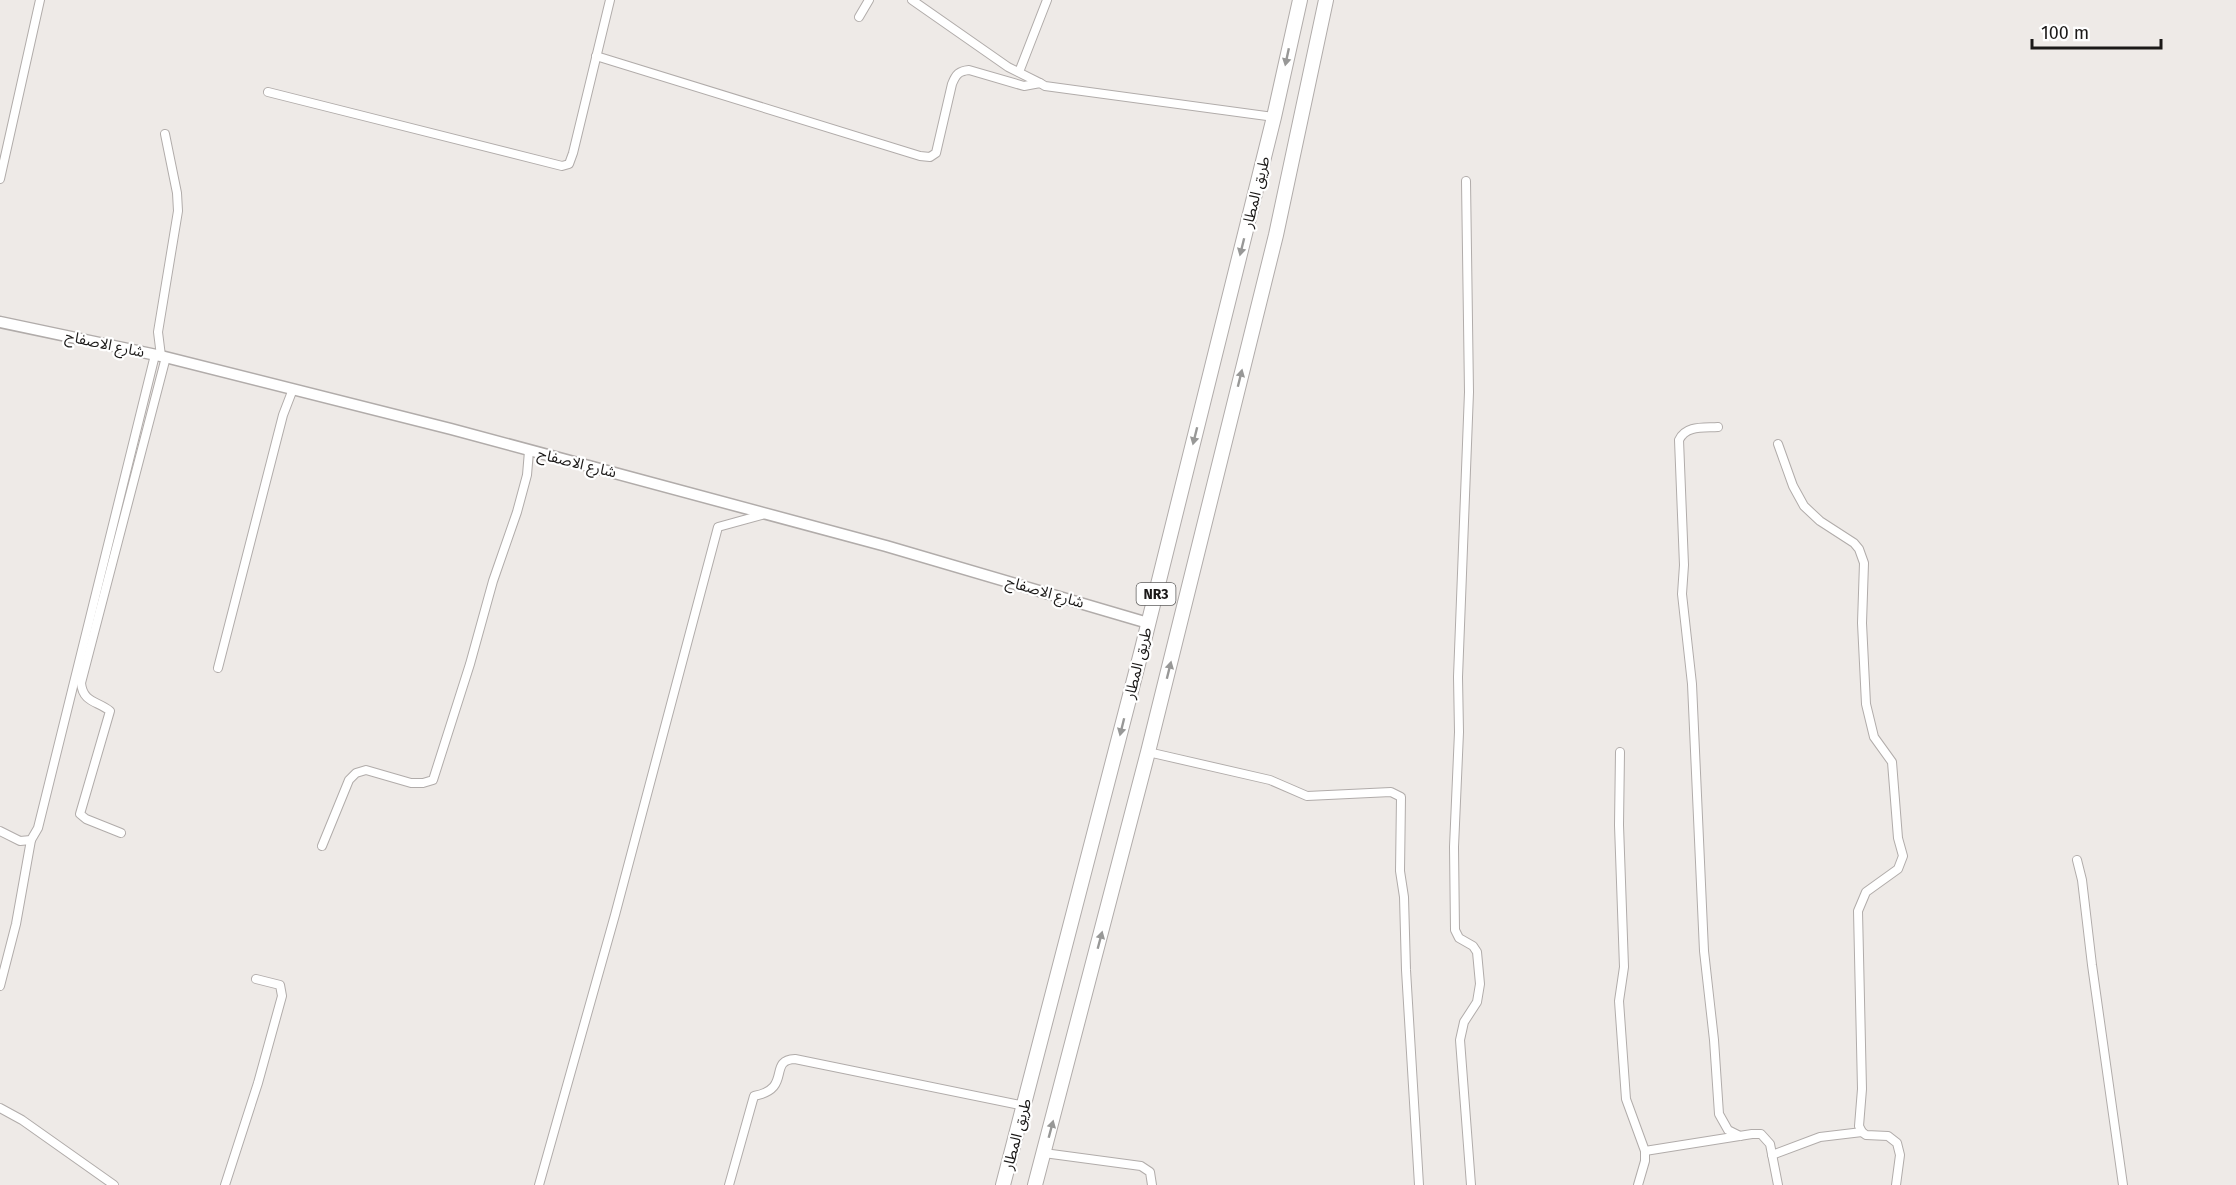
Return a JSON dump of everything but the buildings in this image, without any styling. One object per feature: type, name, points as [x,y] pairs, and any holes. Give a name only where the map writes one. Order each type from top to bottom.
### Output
[{"type":"highway","name":"طريق المطار","points":[[1003,1185],[1148,622],[1274,117],[1300,0]]},
{"type":"highway","name":"طريق المطار","points":[[1035,1185],[1148,752],[1276,235],[1326,0]]},
{"type":"street","points":[[0,179],[40,0]]},
{"type":"street","points":[[268,92],[562,166],[570,161],[610,0]]},
{"type":"street","points":[[859,17],[869,0]]},
{"type":"street","points":[[912,0],[1019,72],[1045,86],[1274,117]]},
{"type":"street","points":[[1019,72],[1047,0]]},
{"type":"street","points":[[596,56],[920,156],[930,157],[936,153],[955,76],[961,70],[969,70],[1024,86],[1040,83]]},
{"type":"street","points":[[121,833],[86,819],[80,813],[110,711],[87,698],[82,693],[81,683],[161,356],[162,349],[158,336],[178,211],[177,193],[165,134]]},
{"type":"street","points":[[1466,181],[1469,392],[1454,847],[1455,930],[1459,938],[1475,949],[1480,984],[1477,1002],[1464,1022],[1460,1040],[1471,1185]]},
{"type":"street","name":"شارع الاصفاح","points":[[0,322],[161,356],[293,388],[886,546],[1148,622]]},
{"type":"street","points":[[0,986],[16,924],[31,840],[40,819],[161,356]]},
{"type":"street","points":[[218,668],[283,415],[293,388]]},
{"type":"street","points":[[1718,428],[1689,429],[1679,440],[1684,565],[1682,594],[1692,684],[1700,838],[1702,934],[1714,1040],[1719,1114],[1728,1130],[1740,1136]]},
{"type":"street","points":[[1778,444],[1793,486],[1804,506],[1820,522],[1854,543],[1864,563],[1862,623],[1866,704],[1874,737],[1890,756],[1894,768],[1902,861],[1894,872],[1866,892],[1858,911],[1862,1089],[1859,1126],[1866,1135],[1888,1136],[1897,1143],[1900,1155],[1896,1185]]},
{"type":"street","points":[[322,846],[349,780],[356,773],[366,770],[411,783],[433,780],[516,513],[527,475],[529,451]]},
{"type":"street","points":[[538,1185],[615,915],[718,527],[765,514]]},
{"type":"street","points":[[1148,752],[1270,780],[1307,796],[1391,792],[1401,797],[1400,871],[1404,897],[1419,1185]]},
{"type":"street","points":[[1620,753],[1619,834],[1624,967],[1619,1000],[1626,1099],[1645,1151],[1645,1161],[1638,1185]]},
{"type":"street","points":[[0,831],[20,841],[31,840]]},
{"type":"street","points":[[2077,861],[2082,880],[2123,1185]]},
{"type":"street","points":[[225,1185],[258,1083],[282,996],[280,985],[256,979]]},
{"type":"street","points":[[729,1185],[754,1096],[766,1094],[776,1086],[782,1064],[786,1060],[795,1059],[1025,1106]]},
{"type":"street","points":[[0,1108],[22,1120],[114,1185]]},
{"type":"street","points":[[1772,1155],[1820,1137],[1862,1132]]},
{"type":"street","points":[[1645,1151],[1756,1133],[1765,1137],[1770,1144],[1778,1185]]},
{"type":"street","points":[[1044,1154],[1141,1166],[1149,1173],[1152,1185]]}]
